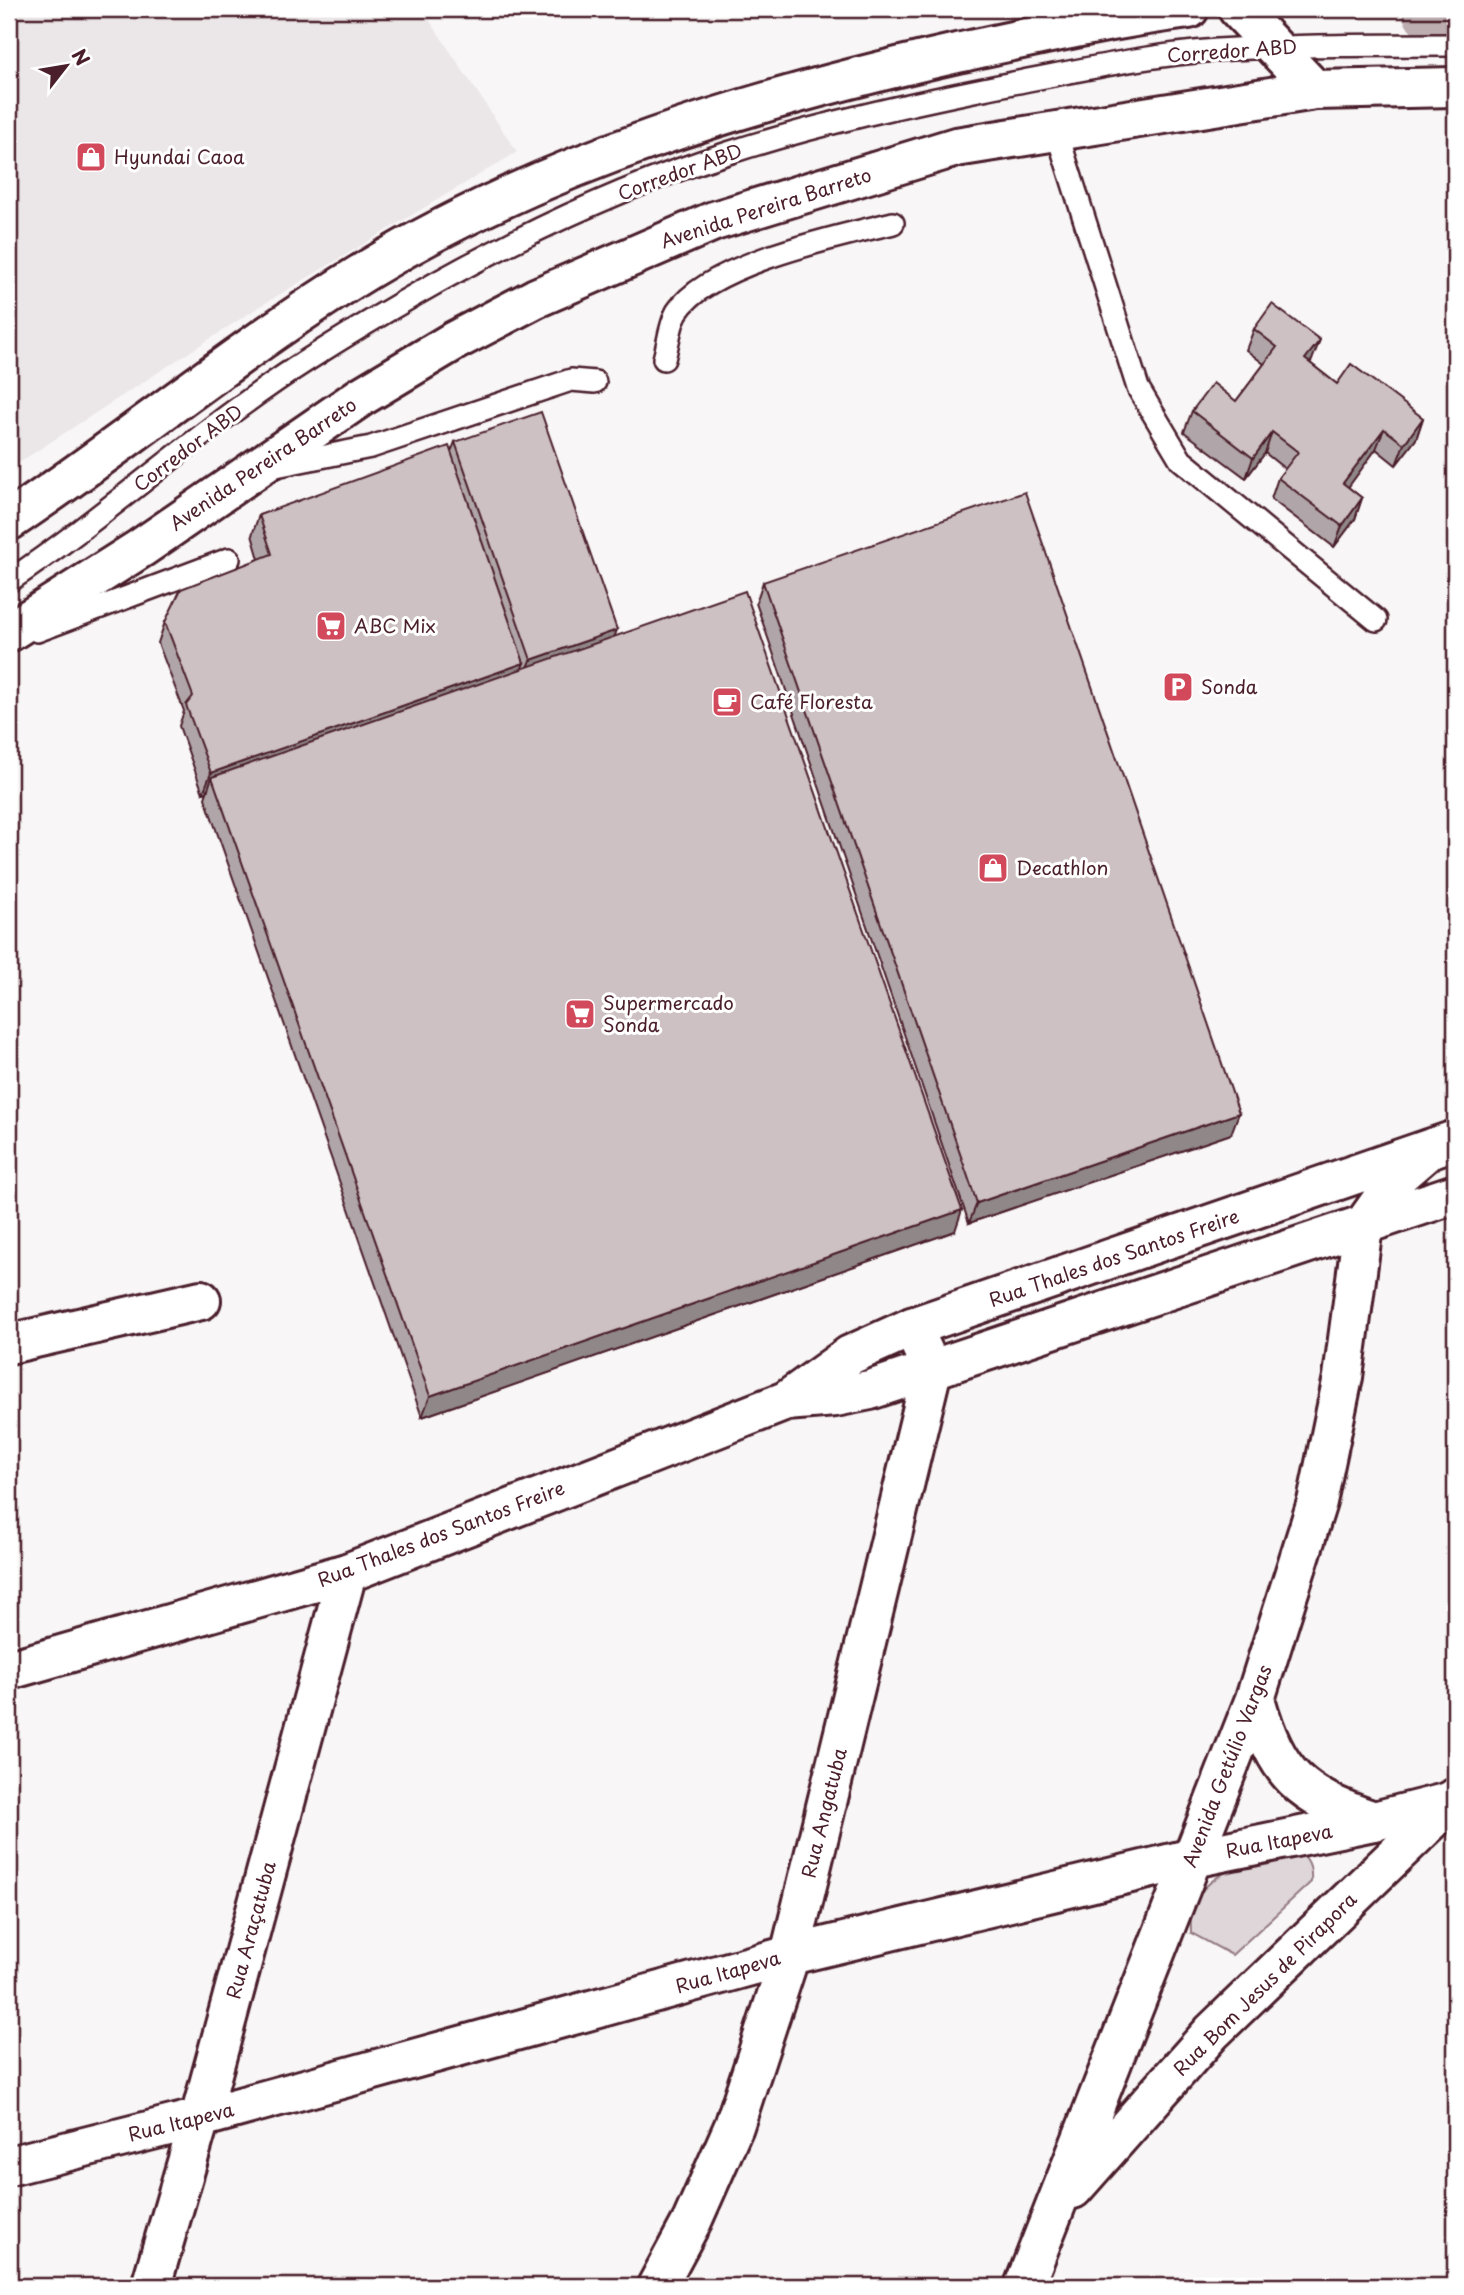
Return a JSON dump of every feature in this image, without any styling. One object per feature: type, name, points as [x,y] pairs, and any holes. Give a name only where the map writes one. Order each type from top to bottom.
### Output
[{"type":"street","points":[[9,521],[369,269],[461,221],[579,166],[707,120],[892,68],[1112,14],[1189,9]]},
{"type":"street","points":[[1238,9],[1315,90]]},
{"type":"street","name":"Avenida Pereira Barreto","points":[[9,632],[141,548],[362,396],[454,341],[536,298],[641,250],[714,221],[956,147],[1315,90],[1438,87]]},
{"type":"street","points":[[1363,1226],[1400,1174],[1442,1144]]},
{"type":"street","name":"Rua Thales dos Santos Freire","points":[[9,1670],[347,1573],[786,1402],[850,1355],[912,1327],[1442,1144]]},
{"type":"street","name":"Rua Thales dos Santos Freire","points":[[786,1402],[835,1397],[932,1370],[1455,1194]]},
{"type":"street","name":"Avenida Getúlio Vargas","points":[[1024,2286],[1255,1699],[1317,1502],[1343,1377],[1363,1226]]},
{"type":"street","points":[[9,1344],[201,1300]]},
{"type":"street","points":[[912,1327],[932,1370]]},
{"type":"street","name":"Rua Angatuba","points":[[657,2286],[692,2221],[734,2126],[790,1955],[932,1370]]},
{"type":"street","name":"Rua Araçatuba","points":[[152,2286],[201,2118],[347,1573]]},
{"type":"street","points":[[1255,1699],[1267,1741],[1286,1772],[1332,1807],[1374,1821]]},
{"type":"street","name":"Rua Itapeva","points":[[9,2166],[201,2118],[790,1955],[1193,1858],[1374,1821],[1454,1800]]},
{"type":"street","name":"Rua Bom Jesus de Pirapora","points":[[1055,2209],[1212,2032],[1454,1800]]},
{"type":"lane","name":"Corredor ABD","points":[[9,581],[304,362],[405,301],[506,245],[623,192],[728,153],[921,101],[1132,60],[1275,47],[1455,45]]},
{"type":"lane","points":[[1056,130],[1138,388],[1181,460],[1376,621]]},
{"type":"lane","points":[[664,359],[677,312],[702,288],[778,252],[893,223]]},
{"type":"lane","points":[[250,471],[371,447],[571,380],[595,382]]},
{"type":"lane","points":[[9,642],[229,559]]},
{"type":"shaded area","points":[[9,9],[422,9],[517,152],[262,305],[12,467],[9,461]]},
{"type":"shaded area","points":[[1296,1849],[1309,1863],[1311,1882],[1232,1955],[1191,1933],[1192,1910],[1198,1896],[1220,1875],[1251,1861]]},
{"type":"building","points":[[1272,304],[1320,340],[1305,359],[1337,384],[1351,364],[1423,418],[1404,444],[1384,429],[1343,483],[1362,498],[1342,526],[1278,478],[1298,452],[1272,432],[1253,458],[1192,411],[1213,383],[1236,401],[1277,347],[1254,329]]},
{"type":"building","points":[[541,412],[617,630],[531,660],[455,442]]},
{"type":"building","name":"ABC Mix","points":[[449,446],[524,663],[211,773],[186,705],[193,696],[165,622],[181,589],[272,554],[259,515]]},
{"type":"building","name":"Decathlon","points":[[1025,492],[1239,1113],[977,1203],[763,582]]},
{"type":"building","name":"Supermercado Sonda","points":[[745,591],[962,1210],[430,1396],[212,777]]},
{"type":"waterway","points":[[1435,9],[1455,27]]},
{"type":"place","name":"Hyundai Caoa","points":[[91,157]]},
{"type":"place","name":"ABC Mix","points":[[331,626]]},
{"type":"place","name":"Sonda","points":[[1178,687]]},
{"type":"place","name":"Café Floresta","points":[[727,702]]},
{"type":"place","name":"Decathlon","points":[[993,868]]},
{"type":"place","name":"Supermercado Sonda","points":[[580,1014]]}]
